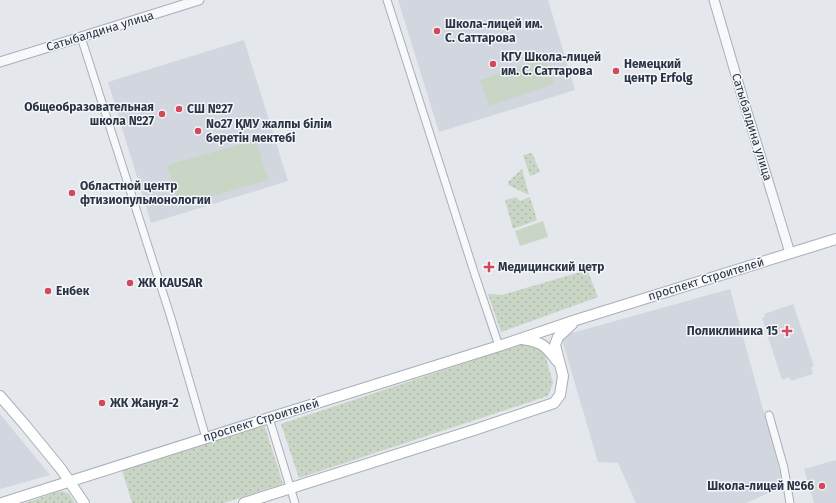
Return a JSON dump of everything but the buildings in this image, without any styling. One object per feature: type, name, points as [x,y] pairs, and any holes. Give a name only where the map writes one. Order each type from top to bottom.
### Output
[{"type":"main road","name":"проспект Строителей","points":[[2,503],[499,346],[576,320],[836,239]]},
{"type":"main road","name":"проспект Строителей","points":[[244,503],[554,403],[560,395],[563,376],[555,345],[558,337],[576,320]]},
{"type":"main road","points":[[520,339],[533,341],[544,345],[560,365]]},
{"type":"main road","points":[[0,396],[61,469],[84,503]]},
{"type":"street","name":"Сатыбалдина улица","points":[[0,62],[199,0]]},
{"type":"street","points":[[387,0],[453,208],[499,346]]},
{"type":"street","name":"Сатыбалдина улица","points":[[714,0],[790,253]]},
{"type":"street","points":[[81,37],[171,318],[206,438]]},
{"type":"street","points":[[770,415],[784,468],[790,503]]},
{"type":"street","points":[[269,418],[295,503]]},
{"type":"shaded area","name":"КГУ Школа-лицей им. С. Саттарова","points":[[398,0],[548,0],[575,90],[439,132]]},
{"type":"shaded area","name":"No27 ҚМУ жалпы білім беретін мектебі","points":[[244,40],[288,181],[151,223],[108,82]]},
{"type":"shaded area","points":[[730,289],[784,486],[746,503],[636,503],[618,463],[598,462],[561,336]]},
{"type":"shaded area","points":[[793,304],[814,366],[811,368],[813,374],[791,381],[789,377],[782,380],[762,318],[765,317],[764,314]]},
{"type":"shaded area","points":[[0,414],[50,475],[0,489]]},
{"type":"shaded area","name":"Школа-лицей №66","points":[[836,460],[836,503],[814,503],[804,469]]},
{"type":"green space","points":[[545,58],[554,84],[489,106],[480,80]]},
{"type":"green space","points":[[256,140],[268,180],[179,206],[167,165]]},
{"type":"green space","points":[[532,153],[540,172],[530,176],[523,155]]},
{"type":"green space","points":[[522,169],[529,195],[508,185],[508,182]]},
{"type":"green space","points":[[516,197],[520,201],[530,197],[537,220],[513,229],[505,200]]},
{"type":"green space","points":[[543,221],[548,237],[520,246],[515,231]]},
{"type":"green space","points":[[587,270],[598,297],[501,332],[488,294],[502,295]]},
{"type":"green space","points":[[522,344],[535,344],[544,351],[553,383],[548,396],[299,478],[281,424]]},
{"type":"green space","points":[[264,424],[283,484],[224,503],[132,503],[122,470]]},
{"type":"green space","points":[[63,491],[69,494],[75,503],[25,503],[57,492]]},
{"type":"place","name":"Школа-лицей им. С. Саттарова","points":[[437,31]]},
{"type":"place","name":"КГУ Школа-лицей им. С. Саттарова","points":[[493,64]]},
{"type":"place","name":"Немецкий центр Erfolg","points":[[616,71]]},
{"type":"place","name":"СШ №27","points":[[179,109]]},
{"type":"place","name":"Общеобразовательная школа №27","points":[[162,114]]},
{"type":"place","name":"No27 ҚМУ жалпы білім беретін мектебі","points":[[198,131]]},
{"type":"place","name":"Областной центр фтизиопульмонологии","points":[[72,193]]},
{"type":"place","name":"Медицинский цетр","points":[[489,267]]},
{"type":"place","name":"ЖК KAUSAR","points":[[130,283]]},
{"type":"place","name":"Енбек","points":[[48,291]]},
{"type":"place","name":"Поликлиника 15","points":[[787,331]]},
{"type":"place","name":"ЖК Жануя-2","points":[[102,403]]},
{"type":"place","name":"Школа-лицей №66","points":[[822,486]]}]
